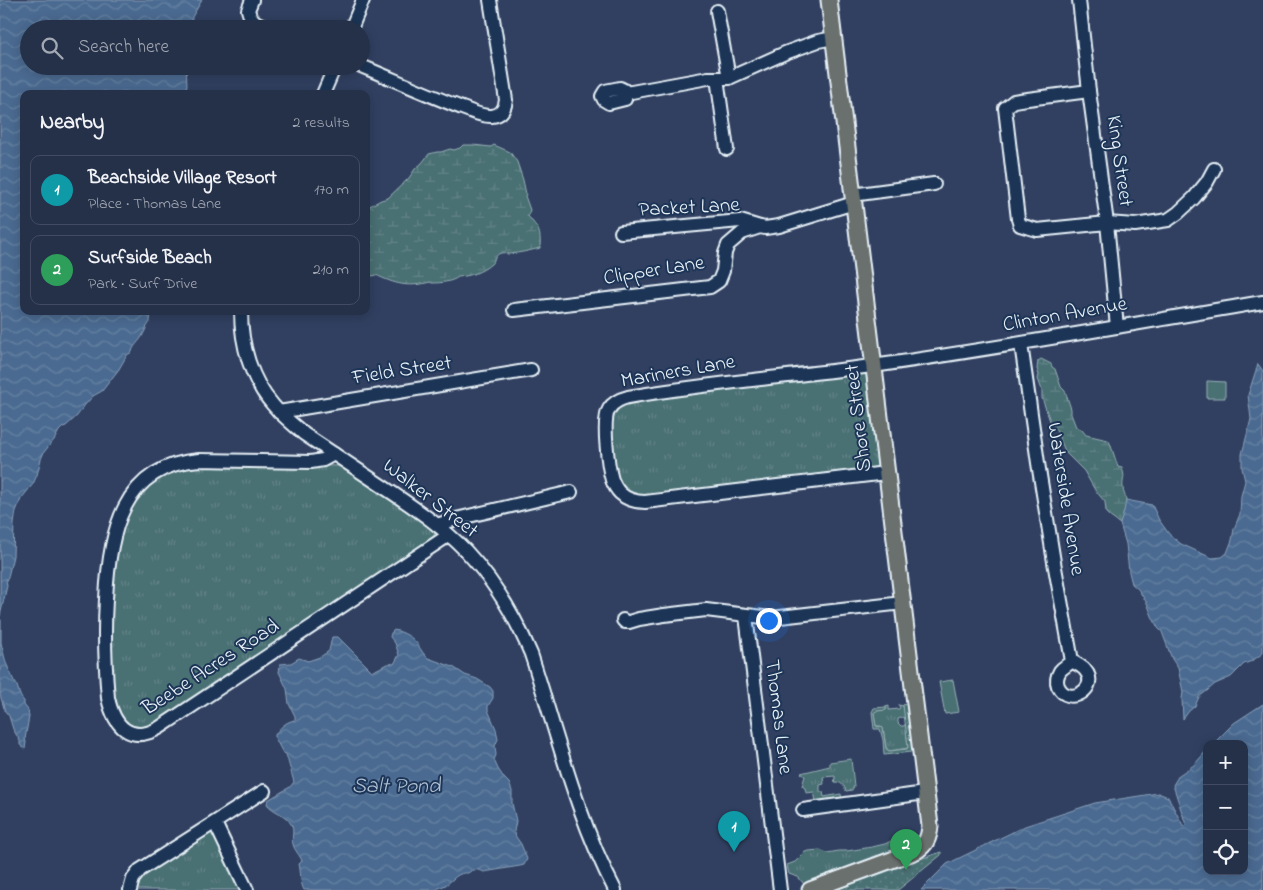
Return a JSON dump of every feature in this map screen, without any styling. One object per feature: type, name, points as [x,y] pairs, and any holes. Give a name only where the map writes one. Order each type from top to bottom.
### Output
[{"type":"main road","name":"Shore Street","points":[[810,890],[912,853],[926,843],[930,830],[829,0]]},
{"type":"street","points":[[252,0],[249,7],[249,15],[253,20]]},
{"type":"street","points":[[354,20],[362,0]]},
{"type":"street","points":[[370,70],[432,97],[482,115],[491,116],[499,114],[504,108],[506,100],[490,0]]},
{"type":"street","name":"King Street","points":[[1079,0],[1107,223],[1117,327]]},
{"type":"street","points":[[717,11],[727,149]]},
{"type":"street","points":[[626,93],[708,78],[723,78],[818,41],[834,38]]},
{"type":"street","points":[[325,90],[331,75]]},
{"type":"street","points":[[1089,91],[1014,101],[1005,108],[1020,226],[1037,230],[1107,223],[1135,225],[1168,220],[1194,198],[1207,182],[1214,169]]},
{"type":"street","name":"Clipper Lane","points":[[514,310],[710,287],[719,281],[728,245],[742,233],[760,227],[779,226],[853,199],[934,184]]},
{"type":"street","name":"Packet Lane","points":[[621,232],[740,221],[760,227]]},
{"type":"street","name":"Clinton Avenue","points":[[874,365],[1021,344],[1263,302]]},
{"type":"street","name":"Walker Street","points":[[242,315],[243,335],[250,364],[264,394],[279,412],[304,434],[414,508],[449,535],[466,551],[494,586],[509,609],[523,635],[589,835],[615,890]]},
{"type":"street","name":"Waterside Avenue","points":[[1021,344],[1039,473],[1072,661]]},
{"type":"street","name":"Mariners Lane","points":[[874,365],[747,380],[620,399],[611,406],[606,416],[610,472],[619,492],[627,498],[639,502],[886,473]]},
{"type":"street","name":"Field Street","points":[[279,412],[531,370]]},
{"type":"street","name":"Beebe Acres Road","points":[[334,454],[323,460],[311,462],[186,461],[163,469],[144,482],[134,492],[120,516],[110,553],[104,632],[110,708],[125,730],[139,734],[152,732],[159,728],[449,535]]},
{"type":"street","points":[[437,525],[456,518],[571,492]]},
{"type":"street","points":[[623,620],[629,622],[664,615],[706,610],[764,618],[779,618],[903,604]]},
{"type":"street","name":"Thomas Lane","points":[[746,616],[780,890]]},
{"type":"street","points":[[130,890],[133,879],[140,870],[264,791]]},
{"type":"street","points":[[803,810],[926,793]]},
{"type":"street","points":[[215,823],[247,890]]},
{"type":"green space","points":[[463,145],[491,147],[494,145],[510,152],[517,162],[523,180],[525,196],[530,210],[528,216],[538,230],[540,248],[517,253],[499,254],[491,264],[480,271],[442,282],[408,285],[370,275],[370,206],[388,198],[409,178],[429,154],[460,148]]},
{"type":"green space","points":[[1041,359],[1051,364],[1055,369],[1061,387],[1065,391],[1076,427],[1086,435],[1108,440],[1118,467],[1122,468],[1124,474],[1123,490],[1126,502],[1120,524],[1109,516],[1106,511],[1105,502],[1095,490],[1084,471],[1066,453],[1050,421],[1038,379],[1038,361]]},
{"type":"green space","points":[[867,371],[879,468],[642,497],[630,493],[620,485],[615,472],[611,432],[613,419],[618,408],[623,404],[636,399]]},
{"type":"green space","points":[[1207,381],[1225,382],[1225,398],[1207,398]]},
{"type":"green space","points":[[182,466],[343,466],[382,490],[435,531],[433,540],[155,725],[138,730],[126,724],[114,706],[109,617],[118,542],[130,506],[150,482]]},
{"type":"green space","points":[[953,680],[959,712],[945,714],[939,682]]},
{"type":"green space","points":[[908,704],[913,750],[911,752],[884,755],[880,729],[874,729],[872,712],[874,708],[886,707],[886,710],[874,713],[876,726],[883,728],[886,749],[889,751],[907,749],[903,705]]},
{"type":"green space","points":[[898,705],[904,706],[905,719],[903,717],[898,719],[898,723],[904,726],[906,723],[908,748],[889,751],[886,747],[883,728],[876,726],[874,713],[886,710],[886,707],[889,706],[889,710],[899,709]]},
{"type":"green space","points":[[851,759],[854,786],[852,790],[846,791],[842,784],[835,782],[835,776],[823,777],[824,784],[820,785],[820,792],[823,792],[824,797],[841,794],[842,801],[820,803],[816,801],[814,792],[806,793],[805,788],[802,786],[805,776],[801,773],[830,766],[830,762]]},
{"type":"green space","points":[[207,832],[215,834],[245,890],[134,890],[139,875]]},
{"type":"green space","points":[[922,835],[916,843],[907,847],[804,884],[798,877],[789,874],[787,865],[795,862],[805,852],[820,850],[827,853],[847,851]]},
{"type":"green space","points":[[941,852],[941,855],[898,890],[832,890],[846,884]]},
{"type":"water","points":[[0,0],[202,0],[192,20],[20,20],[20,75],[186,75],[187,85],[185,90],[20,90],[20,315],[151,315],[150,322],[141,338],[102,391],[93,396],[77,416],[59,431],[44,452],[33,484],[21,499],[16,511],[13,556],[6,580],[7,586],[0,616]]},
{"type":"water","points":[[1258,364],[1263,371],[1263,653],[1244,664],[1231,677],[1215,684],[1199,697],[1195,706],[1183,719],[1183,692],[1178,668],[1172,659],[1162,632],[1158,628],[1147,603],[1138,589],[1132,584],[1126,544],[1120,524],[1126,500],[1152,505],[1159,520],[1169,534],[1181,544],[1212,558],[1222,557],[1227,553],[1240,514],[1241,496],[1245,481],[1242,468],[1242,454],[1251,419],[1248,395]]},
{"type":"water","points":[[0,619],[1,643],[6,663],[24,701],[24,705],[28,710],[29,717],[25,749],[20,745],[0,695]]},
{"type":"water","name":"Salt Pond","points":[[394,630],[413,640],[428,658],[453,667],[465,675],[477,679],[493,691],[493,698],[488,706],[488,710],[498,739],[495,746],[496,755],[494,760],[512,791],[512,803],[516,821],[514,831],[527,859],[524,865],[520,866],[484,872],[476,870],[461,874],[436,890],[304,890],[299,864],[302,861],[294,846],[292,826],[286,818],[267,804],[268,800],[290,787],[294,782],[286,754],[283,753],[275,738],[281,727],[295,720],[289,704],[287,689],[279,672],[280,664],[291,663],[299,658],[308,661],[320,657],[329,651],[332,637],[338,637],[372,671],[388,664],[394,664],[399,655],[395,643],[390,637]]},
{"type":"water","points":[[1263,704],[1263,890],[921,890],[947,864],[1025,826],[1095,803],[1158,793],[1168,797],[1184,827],[1186,825],[1173,785],[1179,775],[1194,765],[1203,755],[1203,875],[1248,875],[1248,740],[1217,740],[1234,723]]},
{"type":"place","name":"Beachside Village Resort","points":[[734,852]]},
{"type":"place","name":"Surfside Beach","points":[[906,870]]}]
